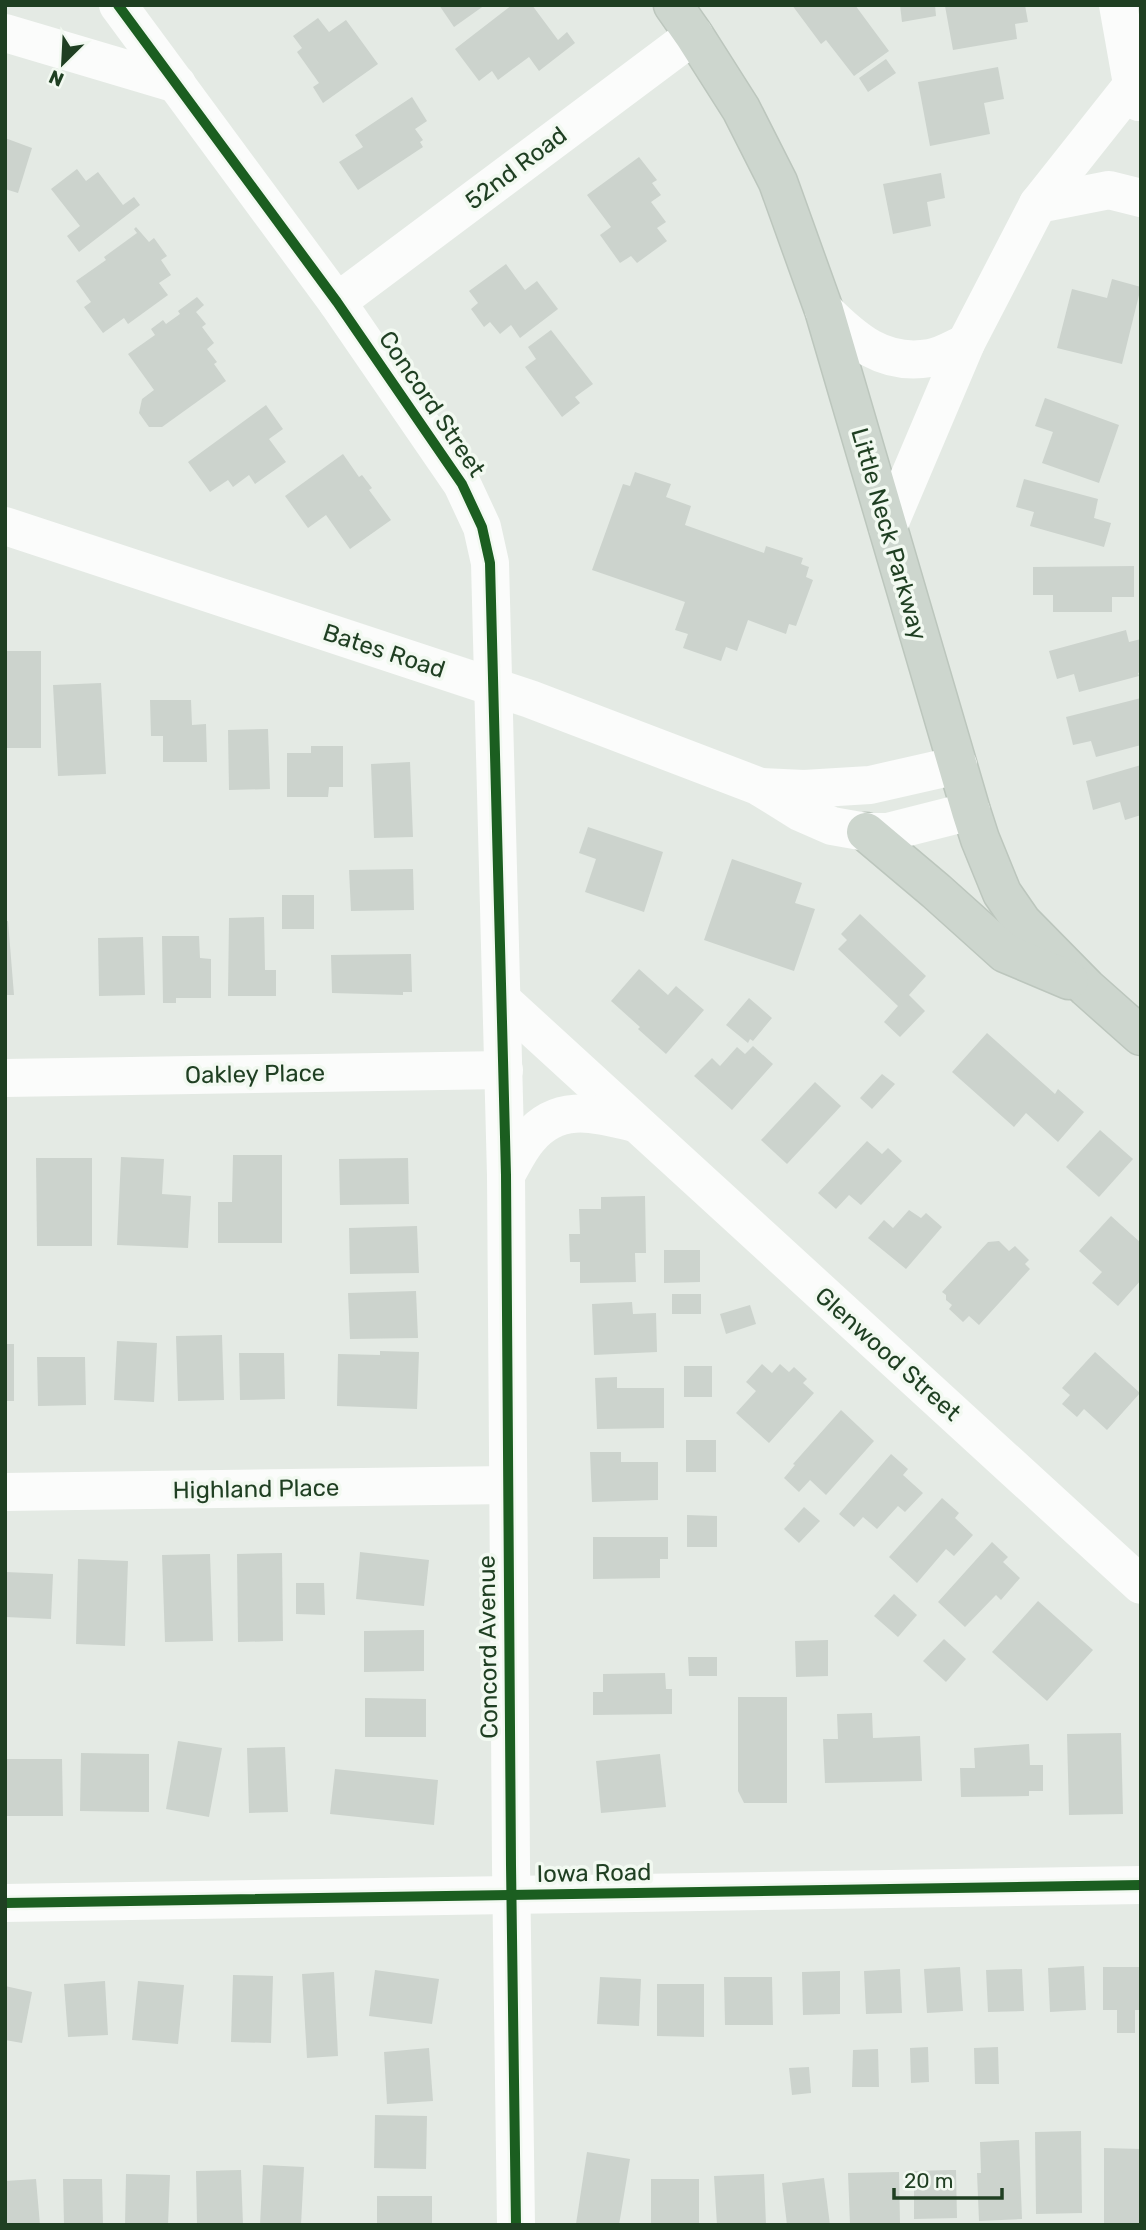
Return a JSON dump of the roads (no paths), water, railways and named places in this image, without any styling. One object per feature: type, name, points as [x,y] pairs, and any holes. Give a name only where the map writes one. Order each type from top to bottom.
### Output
[{"type":"main road","name":"Little Neck Parkway","points":[[683,20],[741,109],[778,182],[824,310],[971,811],[1002,893],[1022,922],[1087,988],[1141,1036]]},
{"type":"main road","points":[[866,832],[1005,953],[1087,988]]},
{"type":"street","name":"Concord Street","points":[[118,5],[337,302],[462,484],[482,527],[490,563],[504,1070]]},
{"type":"street","points":[[888,527],[966,343],[1038,204],[1138,89],[1118,5]]},
{"type":"street","name":"52nd Road","points":[[337,302],[683,20]]},
{"type":"street","points":[[5,33],[177,84]]},
{"type":"street","points":[[1038,204],[1109,190],[1141,198]]},
{"type":"street","points":[[824,310],[849,335],[880,355],[902,359],[931,358],[966,343]]},
{"type":"street","name":"Bates Road","points":[[5,526],[494,687],[758,786],[800,812],[832,826],[866,832],[888,832],[971,811]]},
{"type":"street","name":"Bates Road","points":[[758,786],[804,789],[870,785],[958,765]]},
{"type":"street","name":"Glenwood Street","points":[[502,1000],[1141,1585]]},
{"type":"street","name":"Oakley Place","points":[[5,1078],[504,1070]]},
{"type":"street","name":"Concord Avenue","points":[[504,1070],[516,2225]]},
{"type":"street","points":[[506,1175],[527,1139],[552,1118],[585,1114],[635,1123]]},
{"type":"street","name":"Highland Place","points":[[5,1492],[507,1485]]},
{"type":"street","name":"Iowa Road","points":[[5,1903],[1141,1885]]}]
